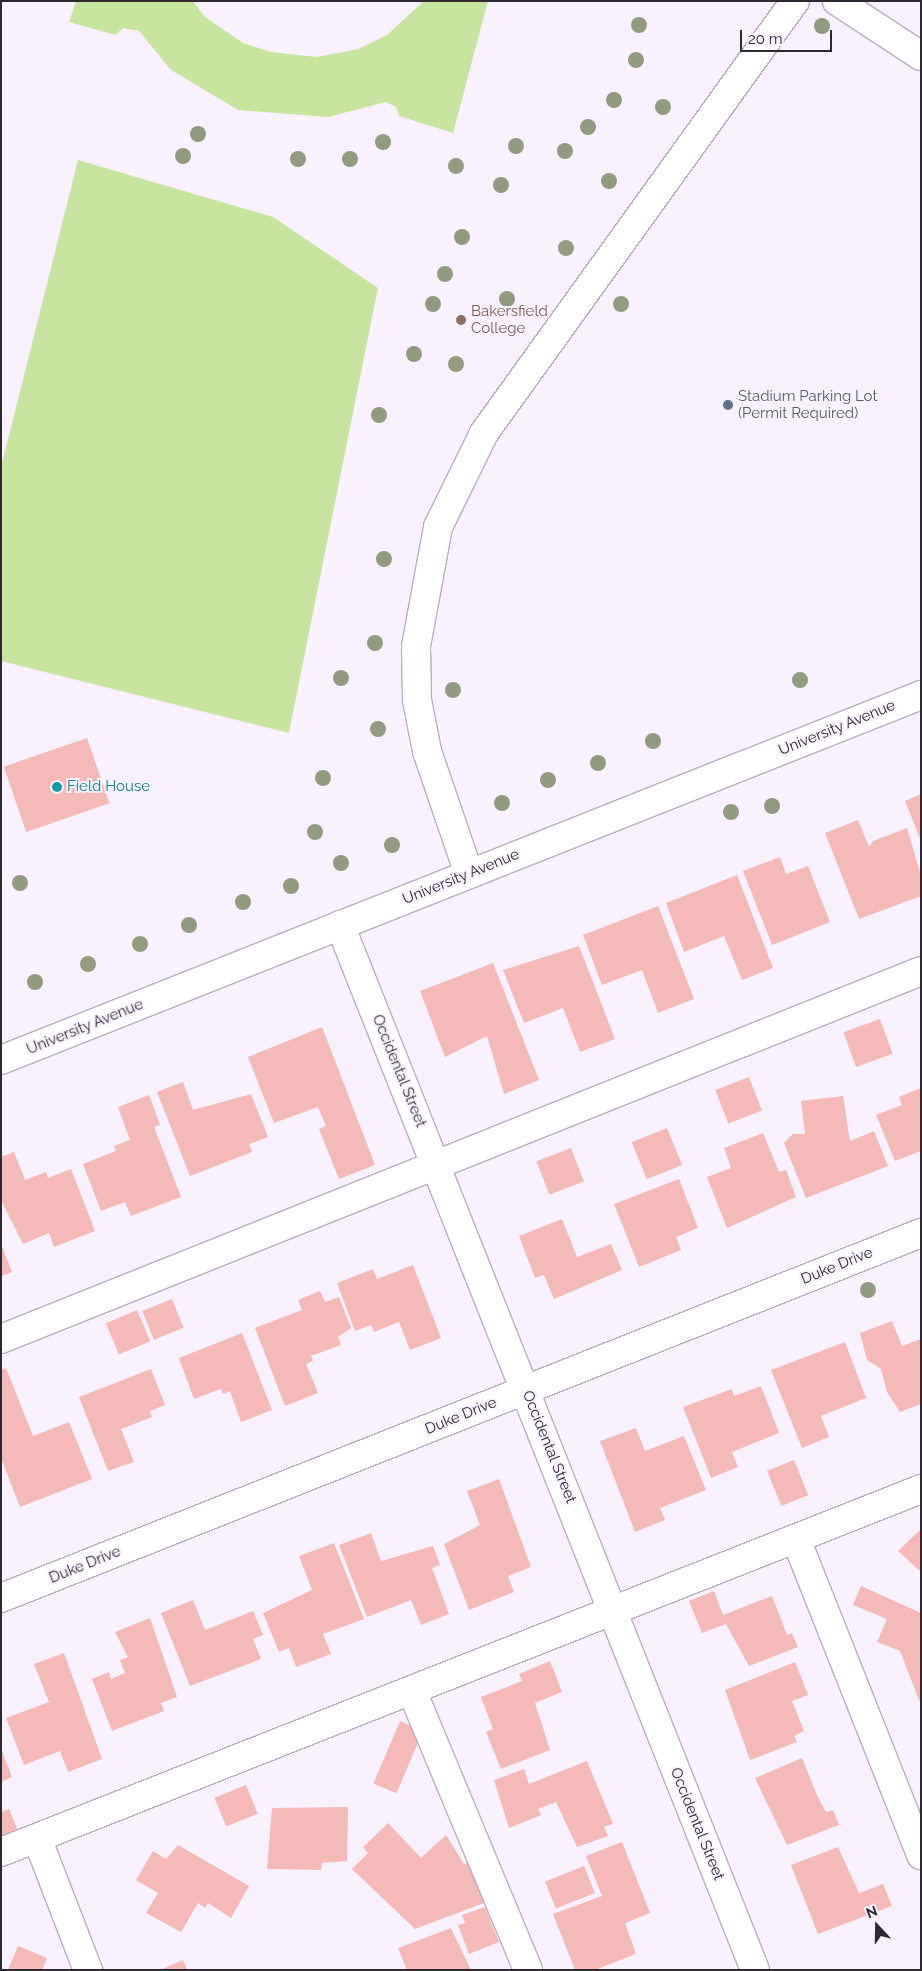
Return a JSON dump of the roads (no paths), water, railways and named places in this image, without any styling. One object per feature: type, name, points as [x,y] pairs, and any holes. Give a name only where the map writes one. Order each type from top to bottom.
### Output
[{"type":"street","points":[[469,874],[427,751],[417,700],[416,646],[438,527],[484,433],[795,1]]},
{"type":"street","points":[[837,1],[921,56]]},
{"type":"street","name":"University Avenue","points":[[1,1060],[921,695]]},
{"type":"street","name":"Occidental Street","points":[[340,925],[437,1165],[755,1970]]},
{"type":"street","points":[[1,1339],[921,971]]},
{"type":"street","name":"Duke Drive","points":[[1,1598],[921,1233]]},
{"type":"street","points":[[1,1852],[614,1612],[921,1489]]},
{"type":"street","points":[[796,1539],[921,1855]]},
{"type":"street","points":[[412,1691],[528,1970]]},
{"type":"street","points":[[37,1838],[88,1970]]},
{"type":"place","name":"Bakersfield College","points":[[461,320]]},
{"type":"place","name":"Stadium Parking Lot (Permit Required)","points":[[728,405]]},
{"type":"place","name":"Field House","points":[[57,787]]}]
